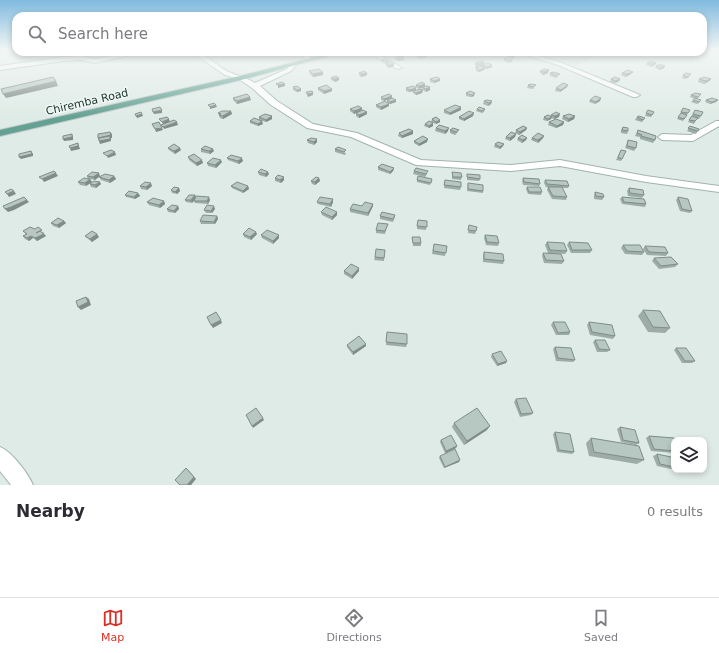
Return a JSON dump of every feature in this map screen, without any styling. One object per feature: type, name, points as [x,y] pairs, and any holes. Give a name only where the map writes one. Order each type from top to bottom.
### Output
[{"type":"main road","name":"Chiremba Road","points":[[0,133],[262,73]]},
{"type":"street","points":[[225,73],[241,78],[255,86],[274,103],[310,126],[354,135],[419,163],[511,168],[560,163],[646,179],[719,189]]},
{"type":"street","points":[[255,86],[283,73]]},
{"type":"street","points":[[581,73],[636,95]]},
{"type":"street","points":[[662,137],[693,138],[719,123]]},
{"type":"street","points":[[0,456],[23,485]]},
{"type":"building","points":[[550,73],[556,73],[560,74],[557,75]]},
{"type":"building","points":[[686,73],[691,74],[688,77],[683,75]]},
{"type":"building","points":[[336,76],[339,78],[331,78]]},
{"type":"building","points":[[53,77],[56,81],[3,94],[1,89]]},
{"type":"building","points":[[437,77],[440,79],[434,81],[430,79]]},
{"type":"building","points":[[615,77],[620,79],[616,81],[611,79]]},
{"type":"building","points":[[704,77],[711,79],[706,81],[699,79]]},
{"type":"building","points":[[282,82],[285,84],[276,84]]},
{"type":"building","points":[[422,82],[425,84],[419,86],[416,85]]},
{"type":"building","points":[[563,83],[568,85],[561,90],[556,88]]},
{"type":"building","points":[[326,85],[332,89],[324,91],[318,88]]},
{"type":"building","points":[[528,85],[536,85],[533,87]]},
{"type":"building","points":[[297,86],[301,89],[297,90],[293,87]]},
{"type":"building","points":[[413,86],[416,88],[410,90],[406,88]]},
{"type":"building","points":[[422,87],[430,87],[426,89]]},
{"type":"building","points":[[420,89],[423,90],[416,93],[413,91]]},
{"type":"building","points":[[312,91],[313,93],[307,94],[306,92]]},
{"type":"building","points":[[470,91],[475,93],[472,95],[466,93]]},
{"type":"building","points":[[695,93],[701,94],[698,97],[691,95]]},
{"type":"building","points":[[247,94],[250,97],[237,101],[233,98]]},
{"type":"building","points":[[389,94],[392,96],[384,99],[381,97]]},
{"type":"building","points":[[595,96],[601,98],[596,102],[590,100]]},
{"type":"building","points":[[392,98],[396,100],[390,102],[387,100]]},
{"type":"building","points":[[695,98],[701,100],[699,102],[693,100]]},
{"type":"building","points":[[712,98],[718,100],[712,102],[706,100]]},
{"type":"building","points":[[385,101],[389,104],[381,107],[376,105]]},
{"type":"building","points":[[484,101],[492,101],[489,103]]},
{"type":"building","points":[[214,103],[216,105],[210,107],[208,105]]},
{"type":"building","points":[[455,105],[461,107],[450,113],[444,110]]},
{"type":"building","points":[[358,106],[362,108],[354,111],[350,109]]},
{"type":"building","points":[[160,107],[162,110],[153,112],[152,109]]},
{"type":"building","points":[[479,107],[485,109],[482,111],[477,109]]},
{"type":"building","points":[[683,108],[690,110],[688,113],[681,112]]},
{"type":"building","points":[[363,110],[367,112],[359,115],[356,113]]},
{"type":"building","points":[[648,110],[654,112],[652,115],[646,113]]},
{"type":"building","points":[[695,110],[703,112],[701,116],[693,114]]},
{"type":"building","points":[[222,111],[231,111],[223,116],[219,115],[221,114],[218,113]]},
{"type":"building","points":[[469,111],[474,113],[464,119],[459,117]]},
{"type":"building","points":[[141,112],[142,114],[136,116],[135,114]]},
{"type":"building","points":[[556,112],[560,114],[555,116],[551,115]]},
{"type":"building","points":[[681,113],[687,115],[684,119],[678,117]]},
{"type":"building","points":[[265,114],[272,116],[266,120],[259,117]]},
{"type":"building","points":[[569,114],[575,116],[569,119],[563,116]]},
{"type":"building","points":[[548,115],[552,117],[548,119],[544,117]]},
{"type":"building","points":[[639,116],[645,118],[643,120],[637,117]]},
{"type":"building","points":[[692,116],[698,118],[695,121],[689,120]]},
{"type":"building","points":[[167,117],[169,119],[162,122],[159,119]]},
{"type":"building","points":[[436,117],[440,120],[436,122],[432,119]]},
{"type":"building","points":[[254,118],[262,121],[258,124],[250,121]]},
{"type":"building","points":[[556,119],[564,122],[557,126],[549,122]]},
{"type":"building","points":[[174,120],[177,122],[163,127],[161,125]]},
{"type":"building","points":[[429,121],[433,123],[429,126],[425,124]]},
{"type":"building","points":[[159,122],[162,128],[155,129],[152,124]]},
{"type":"building","points":[[439,125],[449,128],[445,131],[436,128]]},
{"type":"building","points":[[523,126],[527,128],[520,132],[516,130]]},
{"type":"building","points":[[690,126],[699,129],[698,131],[688,128]]},
{"type":"building","points":[[623,127],[628,128],[628,131],[622,130]]},
{"type":"building","points":[[453,128],[459,130],[456,132],[450,130]]},
{"type":"building","points":[[409,129],[413,131],[402,136],[399,133]]},
{"type":"building","points":[[638,130],[656,136],[655,140],[641,136],[642,135],[637,133]]},
{"type":"building","points":[[110,132],[111,135],[98,138],[98,134]]},
{"type":"building","points":[[511,132],[516,134],[510,138],[506,137]]},
{"type":"building","points":[[538,133],[544,136],[538,140],[532,138]]},
{"type":"building","points":[[72,134],[72,137],[63,139],[63,136]]},
{"type":"building","points":[[522,135],[527,138],[523,140],[518,138]]},
{"type":"building","points":[[110,136],[110,139],[99,141],[99,138]]},
{"type":"building","points":[[423,136],[428,139],[419,144],[414,141]]},
{"type":"building","points":[[311,138],[317,139],[314,142],[307,140]]},
{"type":"building","points":[[628,140],[637,142],[636,148],[627,146]]},
{"type":"building","points":[[498,142],[504,144],[500,147],[495,144]]},
{"type":"building","points":[[78,143],[78,146],[70,148],[69,146]]},
{"type":"building","points":[[174,144],[180,148],[174,151],[168,148]]},
{"type":"building","points":[[205,146],[213,149],[209,151],[201,149]]},
{"type":"building","points":[[338,147],[346,150],[344,152],[335,149]]},
{"type":"building","points":[[111,150],[115,152],[107,156],[103,153]]},
{"type":"building","points":[[621,150],[626,151],[622,159],[618,157]]},
{"type":"building","points":[[31,151],[32,154],[19,157],[19,154]]},
{"type":"building","points":[[194,154],[202,160],[196,163],[188,157]]},
{"type":"building","points":[[231,155],[242,158],[238,161],[227,158]]},
{"type":"building","points":[[213,158],[221,160],[215,165],[207,163]]},
{"type":"building","points":[[382,164],[394,168],[390,172],[378,167]]},
{"type":"building","points":[[416,168],[428,171],[426,174],[414,171]]},
{"type":"building","points":[[261,169],[268,172],[265,174],[258,172]]},
{"type":"building","points":[[54,171],[56,173],[42,179],[39,177]]},
{"type":"building","points":[[92,172],[99,173],[93,177],[87,176]]},
{"type":"building","points":[[452,172],[461,173],[462,177],[453,177]]},
{"type":"building","points":[[105,174],[114,176],[109,180],[99,177]]},
{"type":"building","points":[[467,174],[480,175],[480,179],[467,177]]},
{"type":"building","points":[[278,175],[284,177],[280,180],[275,178]]},
{"type":"building","points":[[418,176],[432,179],[431,183],[417,180]]},
{"type":"building","points":[[316,177],[319,178],[315,182],[311,181]]},
{"type":"building","points":[[84,178],[90,179],[85,183],[78,182]]},
{"type":"building","points":[[523,178],[539,179],[540,184],[524,182]]},
{"type":"building","points":[[445,180],[461,182],[461,187],[444,185]]},
{"type":"building","points":[[545,180],[567,181],[569,186],[547,184]]},
{"type":"building","points":[[94,181],[100,182],[95,185],[90,184]]},
{"type":"building","points":[[145,182],[151,183],[146,187],[140,186]]},
{"type":"building","points":[[237,182],[248,186],[243,191],[231,186]]},
{"type":"building","points":[[468,183],[483,185],[483,191],[468,189]]},
{"type":"building","points":[[174,187],[179,188],[175,192],[171,190]]},
{"type":"building","points":[[527,187],[540,187],[542,192],[529,192]]},
{"type":"building","points":[[548,187],[562,187],[567,197],[553,196]]},
{"type":"building","points":[[629,188],[643,190],[644,195],[630,193]]},
{"type":"building","points":[[11,189],[14,191],[7,194],[5,192]]},
{"type":"building","points":[[129,191],[138,193],[134,197],[125,195]]},
{"type":"building","points":[[595,192],[603,194],[604,197],[596,196]]},
{"type":"building","points":[[189,195],[195,195],[191,200],[185,200]]},
{"type":"building","points":[[196,196],[209,197],[207,201],[194,201]]},
{"type":"building","points":[[24,197],[27,200],[5,209],[3,206]]},
{"type":"building","points":[[320,197],[333,199],[330,204],[317,202]]},
{"type":"building","points":[[622,197],[644,199],[646,204],[624,202]]},
{"type":"building","points":[[678,197],[688,199],[692,211],[682,209]]},
{"type":"building","points":[[153,198],[164,201],[159,205],[147,202]]},
{"type":"building","points":[[365,202],[373,204],[368,213],[350,209],[353,204],[362,206]]},
{"type":"building","points":[[172,205],[178,206],[174,211],[167,209]]},
{"type":"building","points":[[207,205],[214,206],[211,211],[204,210]]},
{"type":"building","points":[[326,207],[337,212],[332,217],[321,212]]},
{"type":"building","points":[[382,212],[395,215],[393,219],[380,216]]},
{"type":"building","points":[[203,215],[217,216],[214,222],[200,221]]},
{"type":"building","points":[[58,218],[64,221],[57,225],[51,223]]},
{"type":"building","points":[[418,220],[427,221],[427,227],[417,226]]},
{"type":"building","points":[[378,223],[388,224],[385,231],[376,230]]},
{"type":"building","points":[[469,225],[477,227],[476,231],[468,230]]},
{"type":"building","points":[[30,227],[35,229],[38,227],[44,234],[35,238],[31,236],[27,238],[23,236],[27,234],[23,231]]},
{"type":"building","points":[[249,228],[256,232],[250,237],[243,234]]},
{"type":"building","points":[[267,230],[279,235],[273,241],[261,235]]},
{"type":"building","points":[[92,231],[97,234],[90,239],[85,236]]},
{"type":"building","points":[[485,235],[497,236],[499,243],[487,242]]},
{"type":"building","points":[[412,237],[420,237],[421,243],[413,243]]},
{"type":"building","points":[[547,242],[564,243],[567,251],[550,250]]},
{"type":"building","points":[[569,242],[588,243],[592,250],[572,250]]},
{"type":"building","points":[[434,244],[447,246],[446,253],[433,251]]},
{"type":"building","points":[[623,245],[640,245],[644,252],[627,251]]},
{"type":"building","points":[[645,246],[665,247],[668,253],[649,252]]},
{"type":"building","points":[[376,249],[385,250],[384,258],[375,257]]},
{"type":"building","points":[[484,252],[503,254],[504,261],[484,259]]},
{"type":"building","points":[[543,253],[561,254],[564,261],[546,260]]},
{"type":"building","points":[[671,257],[678,264],[661,266],[654,258]]},
{"type":"building","points":[[351,264],[359,268],[352,276],[344,271]]},
{"type":"building","points":[[86,297],[88,302],[78,307],[76,301]]},
{"type":"building","points":[[643,310],[660,311],[670,328],[653,327]]},
{"type":"building","points":[[216,312],[221,320],[211,325],[207,317]]},
{"type":"building","points":[[553,322],[565,322],[570,332],[558,333]]},
{"type":"building","points":[[589,322],[612,325],[615,336],[592,332]]},
{"type":"building","points":[[387,332],[407,334],[407,344],[386,342]]},
{"type":"building","points":[[359,336],[366,344],[353,352],[347,345]]},
{"type":"building","points":[[595,340],[605,340],[610,350],[599,349]]},
{"type":"building","points":[[555,347],[571,348],[575,360],[558,358]]},
{"type":"building","points":[[676,348],[686,348],[695,361],[685,361]]},
{"type":"building","points":[[501,351],[507,361],[498,364],[492,354]]},
{"type":"building","points":[[526,398],[533,413],[521,414],[516,399]]},
{"type":"building","points":[[256,408],[263,418],[252,426],[246,415]]},
{"type":"building","points":[[477,408],[490,426],[467,441],[454,423]]},
{"type":"building","points":[[620,427],[635,430],[639,443],[623,440]]},
{"type":"building","points":[[555,432],[570,434],[574,452],[559,450]]},
{"type":"building","points":[[451,435],[457,446],[446,451],[441,440]]},
{"type":"building","points":[[649,436],[671,438],[671,451],[654,449]]},
{"type":"building","points":[[591,438],[639,446],[644,460],[594,452]]},
{"type":"building","points":[[455,449],[460,460],[445,467],[440,456]]},
{"type":"building","points":[[657,454],[671,457],[671,466],[660,464]]},
{"type":"building","points":[[186,468],[194,477],[187,485],[180,485],[175,480]]}]
